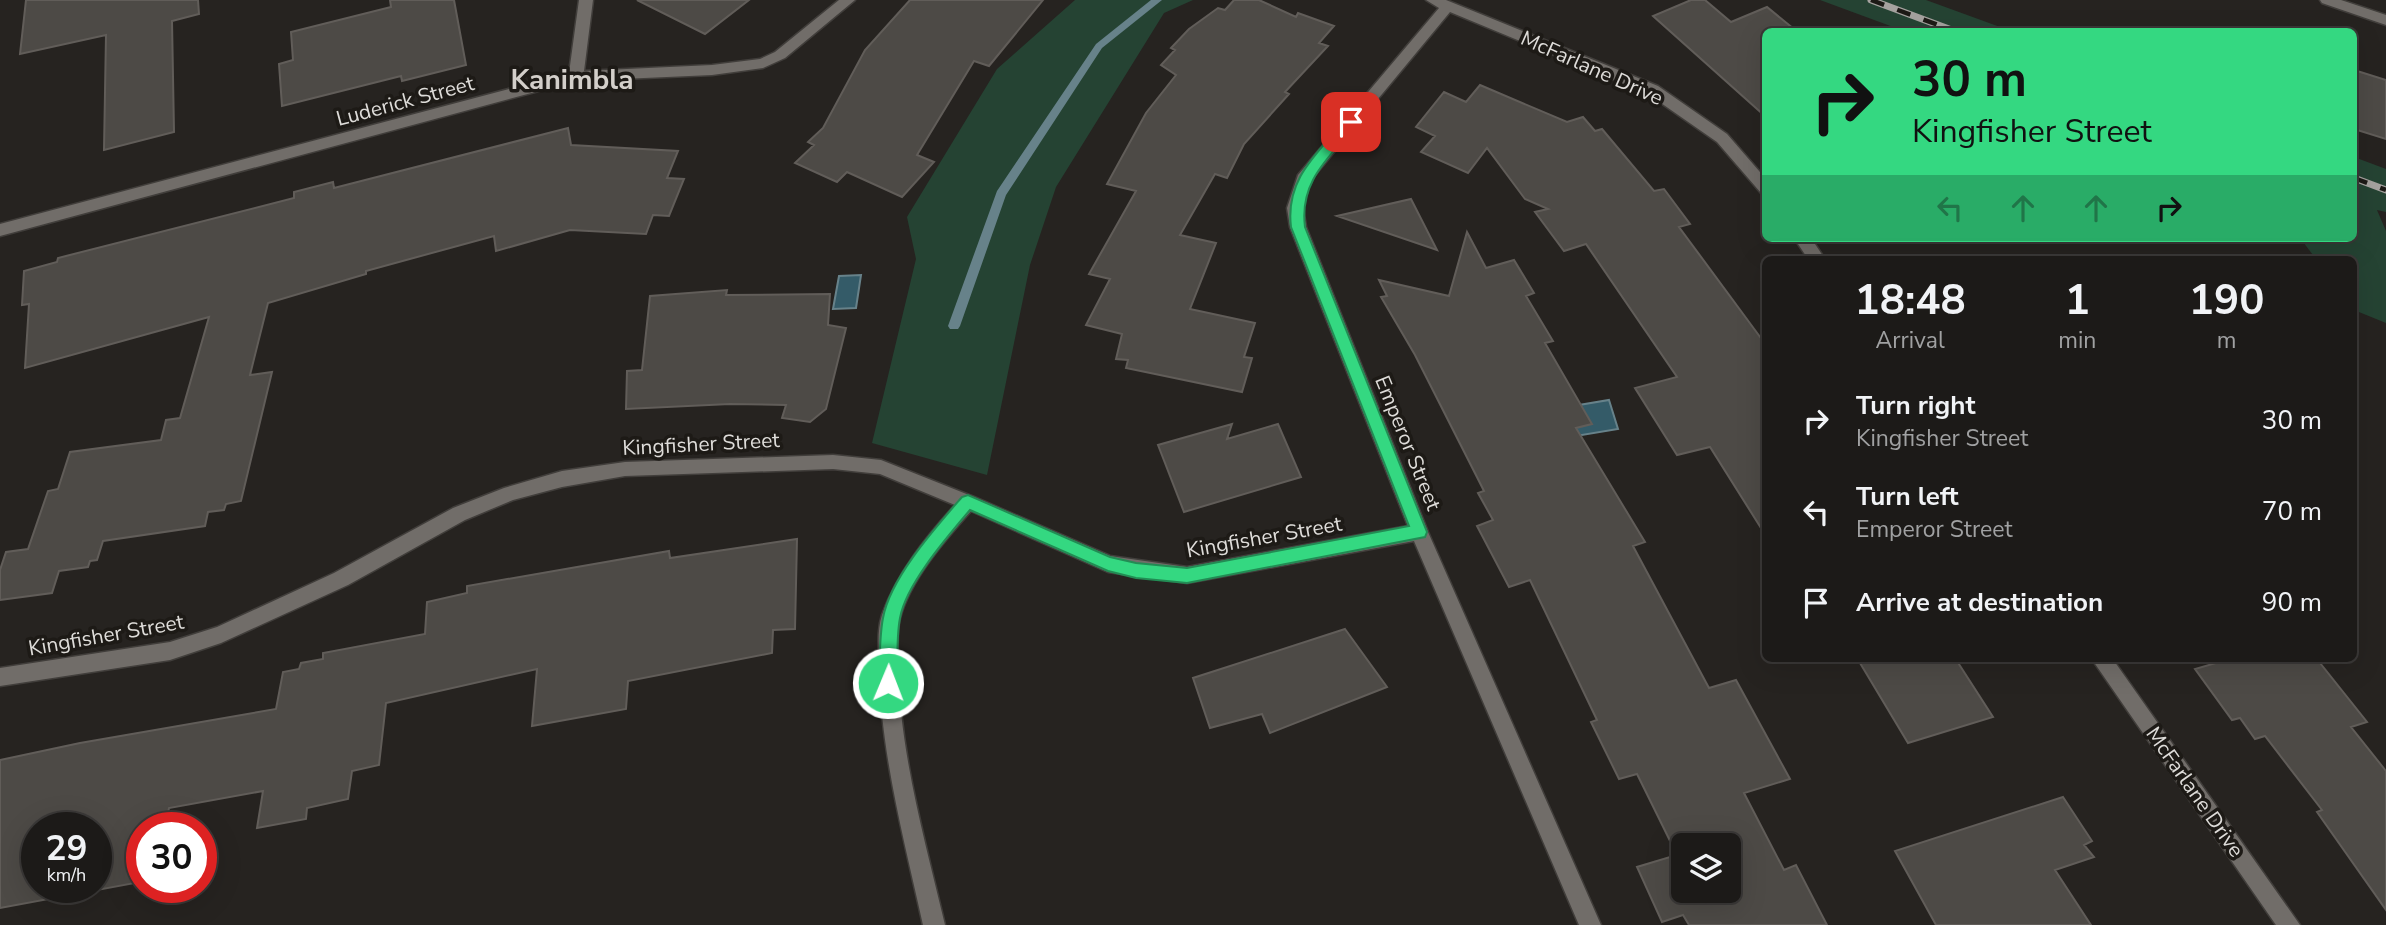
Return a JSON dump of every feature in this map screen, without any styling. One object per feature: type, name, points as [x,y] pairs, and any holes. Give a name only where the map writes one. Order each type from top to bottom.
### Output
[{"type":"street","points":[[576,76],[586,0]]},
{"type":"street","name":"Luderick Street","points":[[0,230],[576,76],[712,70],[762,63],[780,55],[848,0]]},
{"type":"street","points":[[2326,0],[2386,20]]},
{"type":"street","name":"McFarlane Drive","points":[[1440,3],[1653,90],[1722,138],[1762,184]]},
{"type":"street","name":"Emperor Street","points":[[1440,3],[1303,179],[1295,208],[1298,227],[1419,532],[1590,925]]},
{"type":"street","name":"Kingfisher Street","points":[[0,677],[170,651],[221,634],[341,579],[459,514],[510,493],[562,479],[637,468],[833,462],[881,467],[1108,564],[1187,575],[1419,532]]},
{"type":"street","points":[[934,925],[908,813],[889,700],[888,639],[891,617],[903,590],[931,544],[968,502]]},
{"type":"street","name":"McFarlane Drive","points":[[2104,662],[2289,925]]},
{"type":"green space","points":[[1075,0],[1193,0],[1164,13],[1056,187],[1030,265],[987,475],[872,443],[916,259],[907,217],[997,69]]},
{"type":"green space","points":[[1820,0],[1926,0],[2003,28],[1896,28]]},
{"type":"green space","points":[[2357,158],[2386,169],[2386,212],[2377,210],[2386,231],[2386,323],[2357,311],[2357,256],[2314,256],[2303,242],[2357,242]]},
{"type":"water","points":[[861,275],[856,308],[833,309],[839,276]]},
{"type":"water","points":[[1609,400],[1618,429],[1570,437],[1555,409]]},
{"type":"building","points":[[26,0],[198,0],[199,14],[172,21],[174,132],[104,150],[106,35],[20,54]]},
{"type":"building","points":[[390,0],[454,0],[466,65],[402,81],[401,76],[282,106],[279,64],[293,60],[291,32],[391,7]]},
{"type":"building","points":[[637,0],[749,0],[705,34]]},
{"type":"building","points":[[910,0],[1043,0],[989,66],[974,61],[917,155],[934,162],[902,197],[847,172],[837,182],[795,163],[814,145],[808,142],[823,128],[865,50]]},
{"type":"building","points":[[1234,0],[1259,0],[1296,17],[1298,13],[1334,26],[1319,43],[1328,46],[1285,92],[1289,94],[1244,144],[1227,178],[1215,174],[1180,235],[1216,243],[1190,309],[1255,323],[1244,357],[1252,358],[1242,392],[1126,368],[1128,360],[1116,359],[1122,334],[1086,325],[1110,279],[1089,274],[1136,191],[1107,184],[1146,113],[1176,75],[1161,65],[1175,50],[1171,48],[1189,29],[1218,8],[1225,10]]},
{"type":"building","points":[[1691,0],[1705,0],[1731,22],[1767,7],[1793,28],[1762,28],[1762,113],[1653,16]]},
{"type":"building","points":[[2357,71],[2386,80],[2386,139],[2357,130]]},
{"type":"building","points":[[1480,85],[1567,122],[1583,117],[1595,131],[1602,129],[1654,191],[1664,189],[1690,224],[1679,227],[1762,340],[1762,530],[1710,447],[1677,455],[1635,388],[1677,377],[1586,244],[1564,251],[1535,212],[1548,209],[1525,199],[1487,148],[1468,173],[1421,152],[1435,136],[1416,127],[1444,92],[1466,102]]},
{"type":"building","points":[[568,128],[571,145],[678,151],[667,178],[684,179],[669,216],[653,215],[646,234],[570,230],[496,251],[494,236],[366,271],[366,274],[268,303],[250,375],[272,372],[241,501],[226,504],[224,510],[208,512],[205,526],[103,541],[97,560],[90,561],[88,567],[59,571],[52,593],[0,600],[0,570],[6,552],[28,549],[48,491],[58,489],[70,452],[161,440],[166,420],[180,418],[209,317],[25,368],[29,304],[22,305],[24,271],[57,262],[58,258],[294,198],[294,192],[333,182],[334,188]]},
{"type":"building","points":[[1411,199],[1437,250],[1337,216]]},
{"type":"building","points":[[1467,232],[1486,268],[1514,260],[1534,293],[1526,296],[1553,341],[1545,343],[1592,424],[1576,428],[1645,542],[1633,546],[1709,688],[1736,680],[1790,779],[1744,793],[1784,870],[1796,865],[1827,925],[1689,925],[1683,915],[1662,922],[1637,867],[1671,857],[1671,903],[1741,903],[1741,833],[1671,833],[1671,843],[1637,774],[1619,779],[1591,722],[1597,720],[1530,580],[1509,587],[1477,526],[1493,520],[1478,493],[1484,491],[1415,355],[1381,297],[1387,296],[1379,280],[1449,296]]},
{"type":"building","points":[[727,290],[726,295],[830,294],[828,325],[846,328],[826,409],[810,422],[782,418],[786,405],[730,404],[626,409],[627,371],[642,370],[650,296]]},
{"type":"building","points":[[1232,424],[1227,439],[1278,424],[1301,477],[1184,512],[1158,445]]},
{"type":"building","points":[[797,539],[795,629],[773,630],[772,653],[628,681],[626,709],[532,726],[537,669],[386,703],[379,765],[352,771],[348,799],[307,808],[306,819],[257,828],[263,791],[169,808],[168,812],[126,812],[126,885],[112,887],[112,812],[21,812],[21,903],[27,903],[0,908],[0,760],[80,743],[276,709],[283,672],[299,669],[301,663],[323,659],[323,653],[425,634],[427,602],[467,593],[467,586],[669,551],[670,558]]},
{"type":"building","points":[[1345,629],[1387,687],[1270,733],[1262,714],[1210,728],[1193,678]]},
{"type":"building","points":[[1859,662],[1958,662],[1993,717],[1908,743]]},
{"type":"building","points":[[2219,662],[2319,662],[2367,722],[2351,727],[2386,771],[2386,910],[2317,812],[2322,810],[2265,736],[2255,739],[2240,718],[2232,720],[2195,669]]},
{"type":"building","points":[[2063,797],[2092,841],[2084,845],[2094,857],[2055,870],[2091,925],[1936,925],[1895,851]]},
{"type":"waterway","points":[[954,326],[1001,194],[1099,46],[1157,0]]},
{"type":"railway","points":[[1871,0],[1946,28]]},
{"type":"railway","points":[[2357,179],[2386,190]]},
{"type":"district","name":"Kanimbla","points":[[572,79]]},
{"type":"route","points":[[888,683],[891,617],[903,590],[931,544],[968,502],[1108,564],[1187,575],[1419,532],[1298,227],[1295,208],[1303,179],[1351,122]]}]
